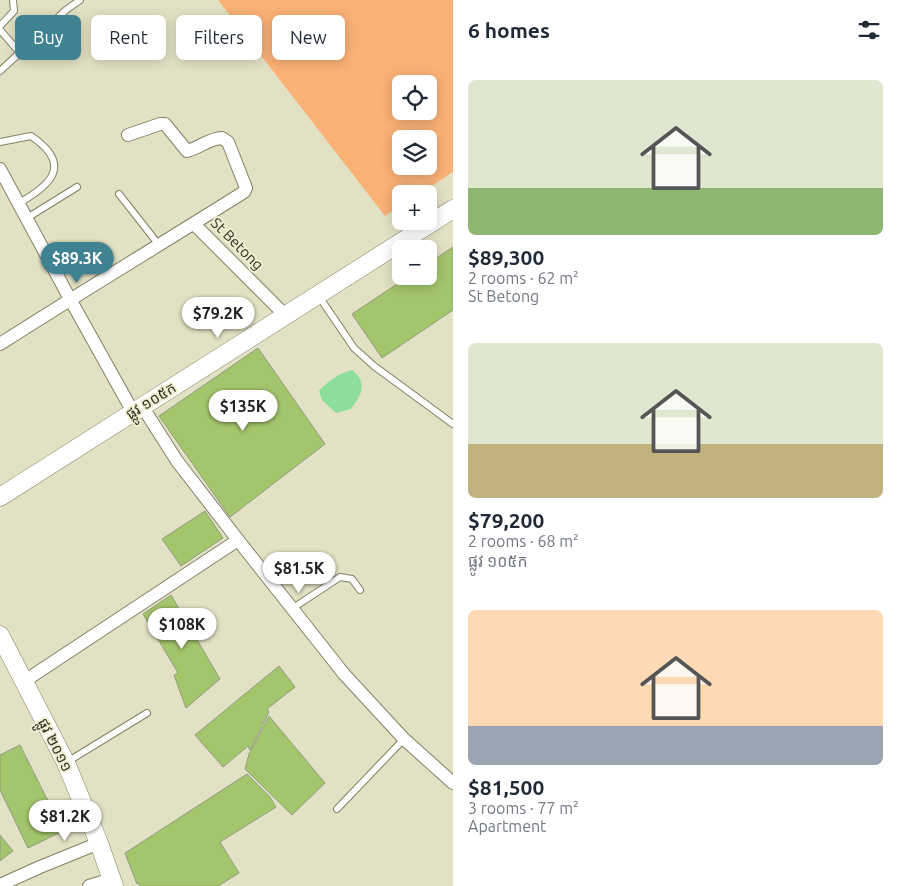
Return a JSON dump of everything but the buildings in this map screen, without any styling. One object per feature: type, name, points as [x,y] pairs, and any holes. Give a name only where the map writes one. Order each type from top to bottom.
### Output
[{"type":"main road","name":"ផ្លូវ ១០៥ក","points":[[0,496],[453,209]]},
{"type":"main road","name":"ផ្លូវ ២០១១","points":[[0,636],[66,763],[113,883]]},
{"type":"street","points":[[128,135],[165,124],[187,151],[217,138],[222,138],[228,142],[246,188],[244,192],[194,224]]},
{"type":"street","points":[[0,169],[70,299],[138,409],[344,674],[404,739],[453,783]]},
{"type":"street","name":"St Betong","points":[[0,344],[194,224],[285,315]]},
{"type":"street","points":[[23,682],[238,540]]},
{"type":"street","points":[[0,885],[99,844]]},
{"type":"street","points":[[89,886],[113,883]]},
{"type":"lane","points":[[13,0],[14,11],[0,28],[15,46]]},
{"type":"lane","points":[[61,15],[80,0]]},
{"type":"lane","points":[[0,71],[15,57]]},
{"type":"lane","points":[[0,142],[31,136],[45,146],[54,158],[53,176],[39,192],[19,203]]},
{"type":"lane","points":[[27,218],[77,187]]},
{"type":"lane","points":[[119,194],[159,245]]},
{"type":"lane","points":[[318,295],[354,348],[374,366],[453,424]]},
{"type":"lane","points":[[293,608],[340,577],[352,579],[360,590]]},
{"type":"lane","points":[[66,763],[147,714]]},
{"type":"lane","points":[[337,808],[404,739]]},
{"type":"shaded area","points":[[218,0],[453,0],[453,172],[433,185],[392,185],[392,211],[385,216],[262,57],[262,15],[230,15]]},
{"type":"shaded area","points":[[352,370],[360,380],[362,389],[351,409],[336,413],[322,400],[319,391],[334,378]]}]
